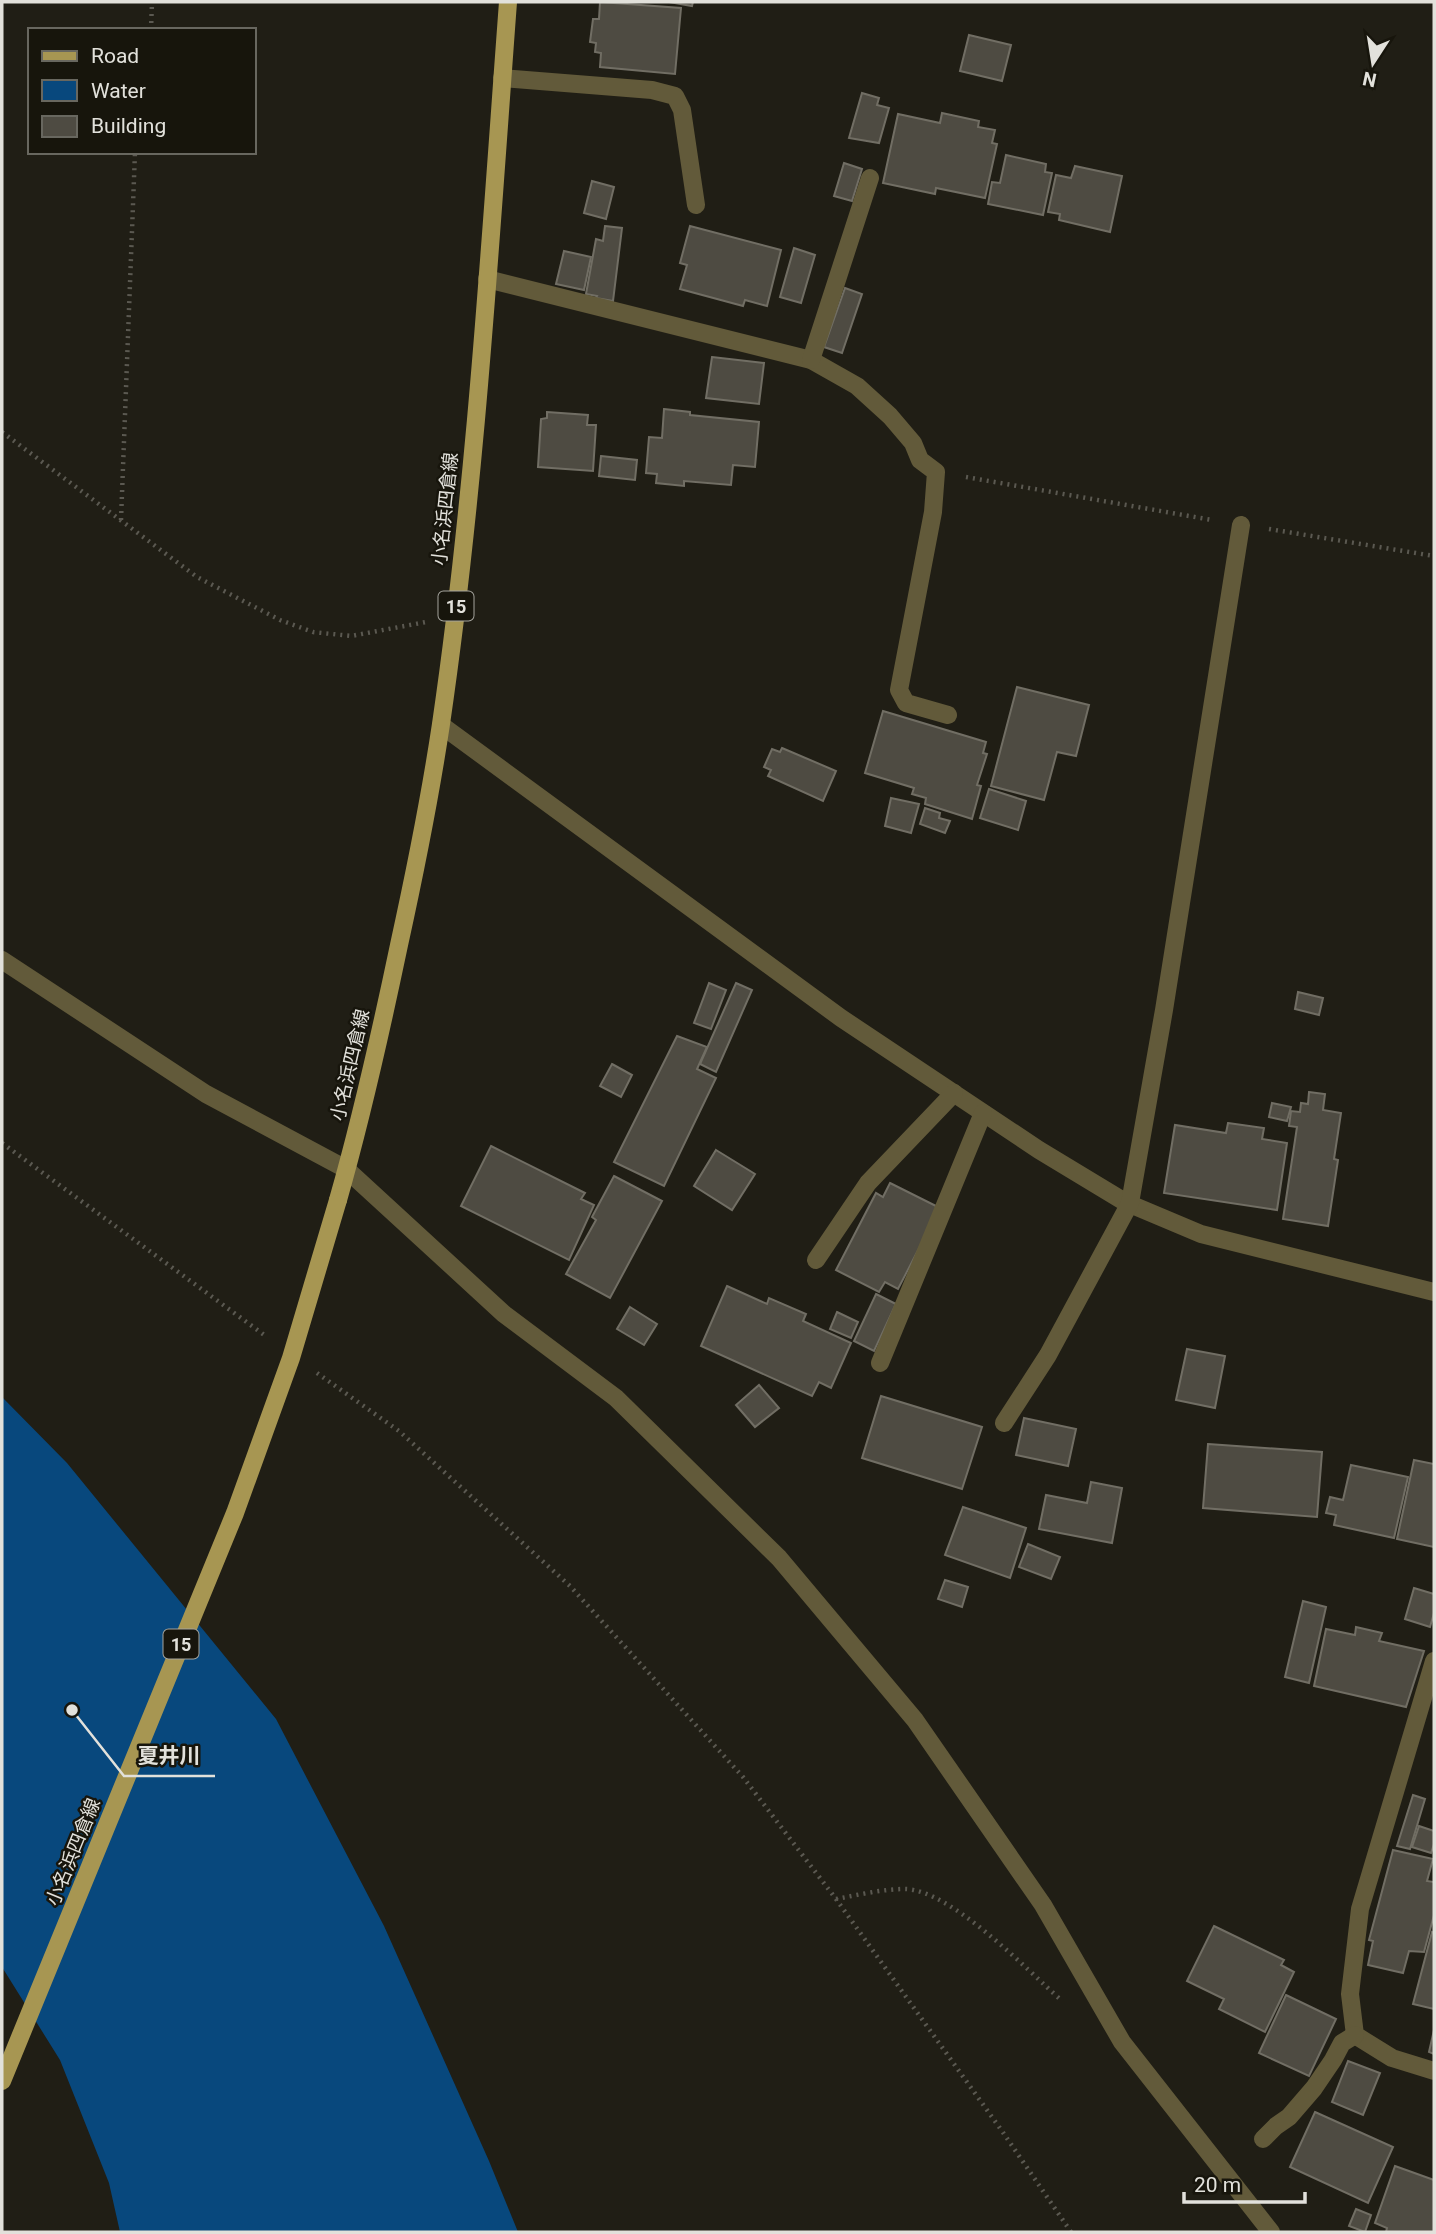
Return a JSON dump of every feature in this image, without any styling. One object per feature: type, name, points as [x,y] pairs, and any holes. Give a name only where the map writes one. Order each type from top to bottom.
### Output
[{"type":"main road","name":"小名浜四倉線","points":[[2,2081],[235,1513],[291,1358],[346,1169],[396,962],[441,725],[482,357],[508,2]]},
{"type":"street","points":[[502,78],[652,90],[675,96],[682,110],[696,205]]},
{"type":"street","points":[[811,360],[870,178]]},
{"type":"street","points":[[487,279],[811,360],[856,386],[890,416],[913,443],[920,460],[936,472],[933,512],[899,690],[906,703],[948,715]]},
{"type":"street","points":[[1004,1423],[1048,1355],[1130,1203],[1164,1010],[1241,525]]},
{"type":"street","points":[[441,725],[841,1017],[1039,1150],[1130,1203],[1201,1234],[1434,1292]]},
{"type":"street","points":[[2,960],[206,1094],[346,1169],[504,1314],[616,1398],[779,1558],[915,1720],[1042,1905],[1122,2042],[1271,2232]]},
{"type":"street","points":[[816,1260],[868,1184],[954,1093]]},
{"type":"street","points":[[880,1363],[983,1113]]},
{"type":"street","points":[[1355,2035],[1350,1994],[1360,1909],[1434,1661]]},
{"type":"street","points":[[1355,2035],[1392,2058],[1434,2071]]},
{"type":"street","points":[[1263,2139],[1289,2117],[1320,2078],[1342,2043],[1355,2035]]},
{"type":"path","points":[[151,28],[152,2]]},
{"type":"path","points":[[121,520],[135,154]]},
{"type":"path","points":[[2,432],[197,577],[280,620],[313,632],[351,636],[454,617]]},
{"type":"path","points":[[936,472],[1434,556]]},
{"type":"path","points":[[2,1143],[274,1342]]},
{"type":"path","points":[[308,1367],[399,1431],[569,1586],[743,1777],[835,1899],[1002,2131],[1071,2232]]},
{"type":"path","points":[[835,1899],[907,1889],[933,1896],[970,1920],[1068,2006]]},
{"type":"water","points":[[2,1397],[67,1463],[276,1719],[384,1926],[518,2232],[120,2232],[109,2183],[60,2060],[2,1967]]},
{"type":"building","points":[[600,2],[681,8],[675,74],[600,67],[601,53],[595,52],[596,43],[590,42],[593,19],[599,19]]},
{"type":"building","points":[[669,2],[693,2],[692,6]]},
{"type":"building","points":[[969,35],[1011,45],[1002,81],[960,71]]},
{"type":"building","points":[[862,93],[879,98],[877,105],[889,108],[879,143],[849,138]]},
{"type":"building","points":[[942,113],[979,121],[978,127],[995,130],[992,143],[997,144],[985,198],[936,188],[935,194],[883,183],[898,114],[940,123]]},
{"type":"building","points":[[1006,155],[1046,164],[1045,172],[1052,173],[1043,215],[988,204],[992,182],[1000,183]]},
{"type":"building","points":[[844,163],[862,169],[852,201],[834,196]]},
{"type":"building","points":[[1075,166],[1122,176],[1110,232],[1059,220],[1060,214],[1048,212],[1056,175],[1071,178]]},
{"type":"building","points":[[592,181],[614,187],[606,219],[584,213]]},
{"type":"building","points":[[605,226],[622,228],[613,301],[586,294],[596,239],[603,241]]},
{"type":"building","points":[[690,226],[781,250],[767,306],[745,300],[743,306],[680,289],[687,265],[680,263]]},
{"type":"building","points":[[794,248],[815,255],[801,303],[780,297]]},
{"type":"building","points":[[564,251],[591,257],[584,290],[556,284]]},
{"type":"building","points":[[845,288],[862,294],[842,353],[824,347]]},
{"type":"building","points":[[712,357],[764,363],[759,404],[706,398]]},
{"type":"building","points":[[664,409],[690,412],[690,415],[759,422],[755,467],[733,465],[731,485],[684,481],[684,486],[656,483],[657,474],[646,473],[649,437],[662,438]]},
{"type":"building","points":[[547,412],[588,415],[587,425],[596,425],[593,471],[538,467],[541,419],[547,418]]},
{"type":"building","points":[[601,456],[637,460],[635,480],[599,476]]},
{"type":"building","points":[[1017,687],[1089,705],[1076,756],[1057,752],[1044,800],[991,786]]},
{"type":"building","points":[[883,711],[986,742],[983,753],[987,754],[977,785],[981,786],[972,819],[925,804],[926,798],[912,794],[914,788],[865,773]]},
{"type":"building","points":[[782,748],[836,771],[823,801],[768,776],[771,770],[764,767],[772,749],[780,752]]},
{"type":"building","points":[[989,789],[1026,801],[1018,830],[980,818]]},
{"type":"building","points":[[891,798],[919,804],[911,833],[885,826]]},
{"type":"building","points":[[925,808],[940,813],[939,818],[950,821],[945,833],[920,824]]},
{"type":"building","points":[[709,983],[726,990],[711,1029],[694,1023]]},
{"type":"building","points":[[736,983],[752,990],[716,1072],[700,1064]]},
{"type":"building","points":[[1298,992],[1323,998],[1319,1015],[1295,1009]]},
{"type":"building","points":[[677,1036],[707,1047],[697,1069],[716,1078],[664,1186],[614,1162]]},
{"type":"building","points":[[612,1064],[632,1075],[621,1097],[600,1086]]},
{"type":"building","points":[[1309,1092],[1325,1094],[1323,1110],[1341,1113],[1334,1159],[1338,1160],[1328,1226],[1283,1219],[1297,1127],[1289,1126],[1291,1111],[1300,1112],[1301,1103],[1308,1104]]},
{"type":"building","points":[[1272,1103],[1291,1107],[1287,1121],[1269,1117]]},
{"type":"building","points":[[1228,1123],[1264,1128],[1262,1139],[1287,1143],[1277,1210],[1164,1193],[1175,1125],[1226,1133]]},
{"type":"building","points":[[491,1146],[585,1193],[581,1199],[594,1205],[569,1260],[461,1206]]},
{"type":"building","points":[[716,1150],[755,1174],[732,1210],[694,1186]]},
{"type":"building","points":[[614,1176],[662,1201],[610,1298],[566,1274],[596,1220],[592,1217]]},
{"type":"building","points":[[890,1183],[940,1208],[898,1289],[885,1282],[879,1292],[836,1270],[876,1193],[883,1197]]},
{"type":"building","points":[[727,1286],[767,1304],[769,1298],[806,1314],[803,1321],[851,1343],[831,1388],[819,1382],[812,1396],[701,1346]]},
{"type":"building","points":[[876,1294],[896,1304],[874,1351],[854,1341]]},
{"type":"building","points":[[630,1307],[657,1324],[644,1345],[617,1329]]},
{"type":"building","points":[[837,1312],[858,1322],[851,1338],[830,1329]]},
{"type":"building","points":[[1187,1349],[1225,1356],[1215,1408],[1176,1400]]},
{"type":"building","points":[[759,1385],[779,1408],[755,1427],[736,1405]]},
{"type":"building","points":[[881,1396],[982,1427],[962,1489],[862,1458]]},
{"type":"building","points":[[1024,1418],[1076,1429],[1068,1466],[1016,1455]]},
{"type":"building","points":[[1208,1444],[1322,1452],[1317,1517],[1203,1508]]},
{"type":"building","points":[[1414,1460],[1434,1464],[1434,1547],[1397,1539]]},
{"type":"building","points":[[1351,1465],[1408,1477],[1394,1538],[1334,1525],[1336,1515],[1326,1513],[1330,1497],[1343,1500]]},
{"type":"building","points":[[1091,1482],[1122,1488],[1112,1543],[1039,1529],[1046,1495],[1087,1503]]},
{"type":"building","points":[[963,1507],[1026,1528],[1010,1578],[945,1555]]},
{"type":"building","points":[[1028,1544],[1060,1557],[1051,1579],[1019,1567]]},
{"type":"building","points":[[945,1580],[968,1587],[962,1607],[938,1599]]},
{"type":"building","points":[[1414,1588],[1434,1594],[1434,1613],[1430,1627],[1405,1619]]},
{"type":"building","points":[[1303,1601],[1326,1607],[1309,1683],[1285,1677]]},
{"type":"building","points":[[1356,1627],[1382,1633],[1379,1641],[1424,1651],[1406,1707],[1314,1686],[1326,1629],[1355,1635]]},
{"type":"building","points":[[1413,1795],[1425,1799],[1410,1849],[1397,1846]]},
{"type":"building","points":[[1419,1826],[1434,1831],[1431,1853],[1412,1847]]},
{"type":"building","points":[[1393,1850],[1433,1859],[1427,1881],[1434,1882],[1434,1915],[1424,1952],[1409,1951],[1403,1973],[1368,1965],[1373,1941],[1369,1940]]},
{"type":"building","points":[[1214,1926],[1284,1960],[1281,1965],[1294,1972],[1265,2032],[1219,2009],[1224,1999],[1187,1981]]},
{"type":"building","points":[[1432,1932],[1434,1933],[1434,2009],[1413,2004]]},
{"type":"building","points":[[1286,1995],[1336,2019],[1309,2076],[1259,2053]]},
{"type":"building","points":[[1434,2030],[1434,2054],[1429,2052]]},
{"type":"building","points":[[1348,2061],[1380,2073],[1363,2115],[1332,2102]]},
{"type":"building","points":[[1315,2112],[1393,2147],[1368,2203],[1290,2167]]},
{"type":"building","points":[[1395,2166],[1434,2180],[1434,2232],[1386,2232],[1387,2228],[1375,2223]]},
{"type":"building","points":[[1356,2209],[1371,2215],[1365,2232],[1349,2226]]},
{"type":"place","name":"夏井川","points":[[72,1710]]}]
